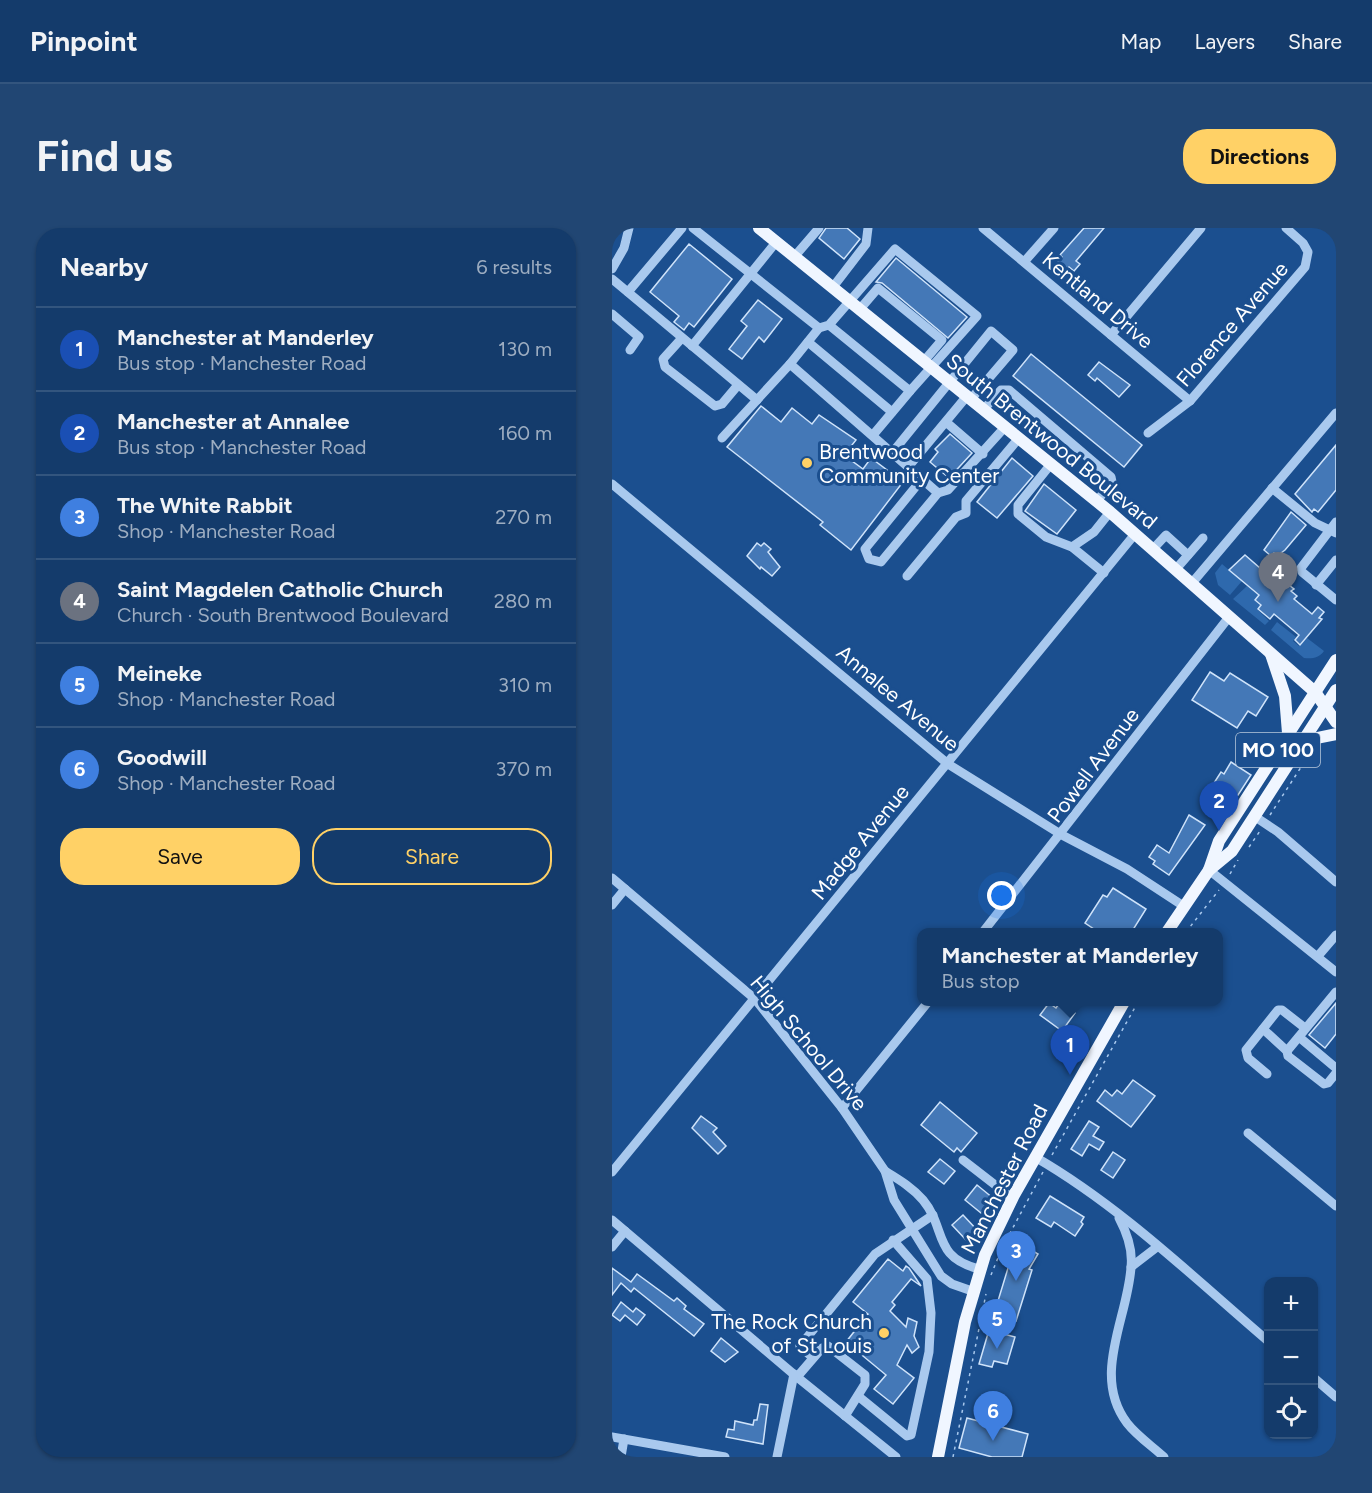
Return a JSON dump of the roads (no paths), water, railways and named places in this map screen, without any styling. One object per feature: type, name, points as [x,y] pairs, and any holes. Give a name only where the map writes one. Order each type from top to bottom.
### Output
[{"type":"main road","name":"South Brentwood Boulevard","points":[[769,233],[1097,501],[1315,692],[1332,699],[1336,722]]},
{"type":"main road","points":[[1270,653],[1286,696],[1288,735]]},
{"type":"main road","name":"MO 100","points":[[1170,928],[1209,870],[1219,841],[1336,660]]},
{"type":"main road","name":"MO 100","points":[[1209,870],[1232,851],[1254,816],[1304,752],[1332,699]]},
{"type":"main road","points":[[1304,752],[1317,738],[1336,734]]},
{"type":"main road","name":"Manchester Road","points":[[938,1457],[972,1291],[979,1269],[1012,1198],[1122,1006]]},
{"type":"street","points":[[612,270],[624,248],[629,228]]},
{"type":"street","points":[[628,292],[682,228]]},
{"type":"street","points":[[693,228],[819,328]]},
{"type":"street","points":[[795,256],[819,228]]},
{"type":"street","points":[[833,287],[866,244],[868,228]]},
{"type":"street","name":"Kentland Drive","points":[[983,228],[1190,401]]},
{"type":"street","points":[[1024,262],[1054,228]]},
{"type":"street","points":[[1111,335],[1201,228]]},
{"type":"street","name":"Florence Avenue","points":[[1149,433],[1190,401],[1305,267],[1308,252],[1290,229]]},
{"type":"street","points":[[692,346],[751,273],[769,233]]},
{"type":"street","points":[[855,305],[895,249],[938,283],[977,316],[928,364]]},
{"type":"street","points":[[612,279],[757,400]]},
{"type":"street","points":[[722,438],[790,364],[819,328],[830,325],[878,288],[942,340],[910,391],[873,435]]},
{"type":"street","points":[[612,314],[639,337],[630,350]]},
{"type":"street","points":[[830,325],[910,391]]},
{"type":"street","points":[[892,453],[991,332],[1013,350],[908,467]]},
{"type":"street","points":[[682,338],[663,358],[665,367],[716,406],[722,404],[738,385]]},
{"type":"street","points":[[808,342],[892,412]]},
{"type":"street","points":[[790,364],[938,493]]},
{"type":"street","points":[[984,409],[1001,390],[1009,390],[1111,477],[1112,482],[1097,501]]},
{"type":"street","points":[[1192,583],[1336,413]]},
{"type":"street","points":[[946,422],[982,453]]},
{"type":"street","points":[[922,479],[865,549],[869,559],[881,561],[938,493],[948,490],[1005,427]]},
{"type":"street","points":[[908,576],[956,517],[966,513],[966,501],[1019,438]]},
{"type":"street","points":[[1051,464],[1018,505],[1018,514],[1046,537],[1072,547],[1104,573]]},
{"type":"street","name":"Annalee Avenue","points":[[612,484],[948,764],[1062,835],[1127,869],[1185,907]]},
{"type":"street","points":[[1272,488],[1315,523],[1334,528],[1301,568],[1302,572],[1316,585],[1336,600]]},
{"type":"street","points":[[1072,547],[1094,532],[1110,512]]},
{"type":"street","name":"Madge Avenue","points":[[612,1172],[1135,534]]},
{"type":"street","points":[[1153,549],[1166,535],[1188,555]]},
{"type":"street","points":[[1176,569],[1203,538]]},
{"type":"street","points":[[1316,585],[1336,560]]},
{"type":"street","name":"Powell Avenue","points":[[987,928],[1062,835],[1229,617]]},
{"type":"street","points":[[1254,816],[1336,882]]},
{"type":"street","points":[[1209,870],[1336,972]]},
{"type":"street","name":"High School Drive","points":[[612,878],[755,999],[842,1108],[885,1171],[894,1200],[941,1275],[952,1284],[972,1291]]},
{"type":"street","points":[[612,905],[625,889]]},
{"type":"street","points":[[1318,956],[1336,935]]},
{"type":"street","points":[[1288,1053],[1305,1028],[1336,992]]},
{"type":"street","points":[[842,1108],[925,1006]]},
{"type":"street","points":[[1267,1074],[1245,1053],[1278,1010],[1282,1010],[1305,1028]]},
{"type":"street","points":[[1263,1029],[1323,1084],[1328,1083],[1336,1073]]},
{"type":"street","points":[[1299,1037],[1336,1068]]},
{"type":"street","points":[[1248,1133],[1336,1206]]},
{"type":"street","points":[[1035,1157],[1082,1186],[1117,1213],[1264,1337]]},
{"type":"street","points":[[963,1160],[1012,1198]]},
{"type":"street","name":"High School Drive","points":[[885,1171],[909,1186],[933,1215],[940,1239],[951,1256],[961,1264],[979,1269]]},
{"type":"street","points":[[1117,1213],[1129,1244],[1131,1268],[1112,1354],[1113,1387],[1117,1403],[1127,1423],[1164,1457]]},
{"type":"street","points":[[813,1358],[800,1346],[875,1254],[933,1215]]},
{"type":"street","points":[[612,1220],[796,1376],[896,1457]]},
{"type":"street","points":[[612,1247],[625,1231]]},
{"type":"street","points":[[858,1396],[907,1436],[911,1435],[929,1352],[932,1313],[927,1279],[893,1240]]},
{"type":"street","points":[[1131,1268],[1157,1247]]},
{"type":"street","points":[[777,1457],[796,1376],[822,1348],[828,1346],[867,1378],[845,1416]]},
{"type":"street","points":[[1318,1381],[1336,1397]]},
{"type":"street","points":[[612,1437],[725,1457]]},
{"type":"street","points":[[621,1457],[624,1439]]},
{"type":"place","name":"Brentwood Community Center","points":[[807,463]]},
{"type":"place","name":"Saint Magdelen Catholic Church","points":[[1278,602]]},
{"type":"place","name":"Manchester at Annalee","points":[[1219,831]]},
{"type":"place","name":"Manchester at Manderley","points":[[1070,1075]]},
{"type":"place","name":"The White Rabbit","points":[[1016,1281]]},
{"type":"place","name":"The Rock Church of St Louis","points":[[884,1333]]},
{"type":"place","name":"Meineke","points":[[997,1349]]},
{"type":"place","name":"Goodwill","points":[[993,1441]]}]
